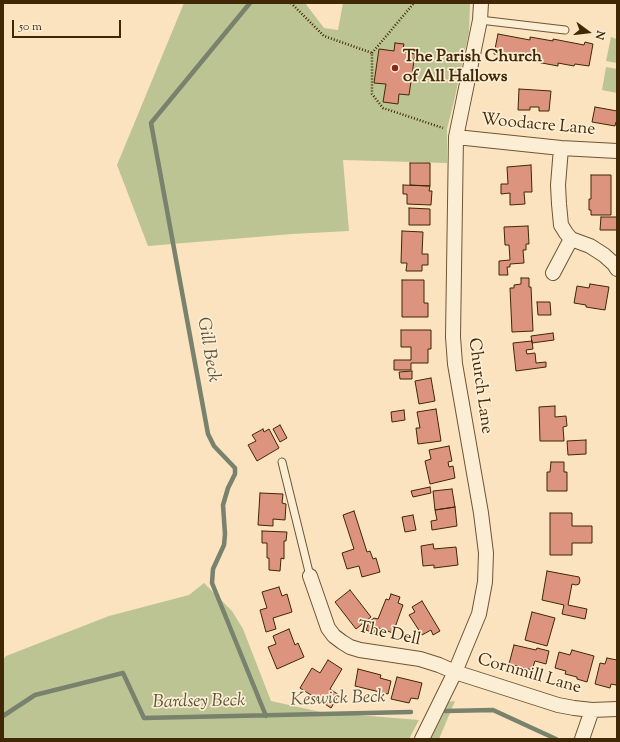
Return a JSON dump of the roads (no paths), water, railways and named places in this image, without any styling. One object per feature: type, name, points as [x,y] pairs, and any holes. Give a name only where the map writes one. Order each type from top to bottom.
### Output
[{"type":"street","name":"Church Lane","points":[[422,739],[455,672],[479,614],[485,582],[486,553],[481,513],[455,364],[453,337],[456,135],[483,4]]},
{"type":"street","name":"Woodacre Lane","points":[[456,135],[561,148],[617,151]]},
{"type":"street","points":[[561,148],[558,185],[558,204],[561,225],[571,238],[590,246],[604,255],[614,264],[617,269]]},
{"type":"street","points":[[553,273],[571,238]]},
{"type":"street","name":"The Dell","points":[[310,576],[328,628],[334,636],[342,642],[350,647],[360,650],[420,659],[455,672]]},
{"type":"street","name":"Cornmill Lane","points":[[455,672],[558,705],[592,710],[617,709]]},
{"type":"street","points":[[584,734],[592,710]]},
{"type":"lane","points":[[480,20],[565,30]]},
{"type":"lane","points":[[282,462],[310,576]]},
{"type":"waterway","name":"Gill Beck","points":[[250,3],[151,123],[208,434],[214,446],[235,468],[235,474],[228,488],[223,505],[225,534],[224,545],[213,569],[212,583],[266,716]]},
{"type":"waterway","name":"Bardsey Beck","points":[[3,716],[35,695],[123,673],[144,718],[411,712]]},
{"type":"waterway","name":"Keswick Beck","points":[[445,711],[493,710],[556,739]]},
{"type":"place","name":"The Parish Church of All Hallows","points":[[395,68]]}]
